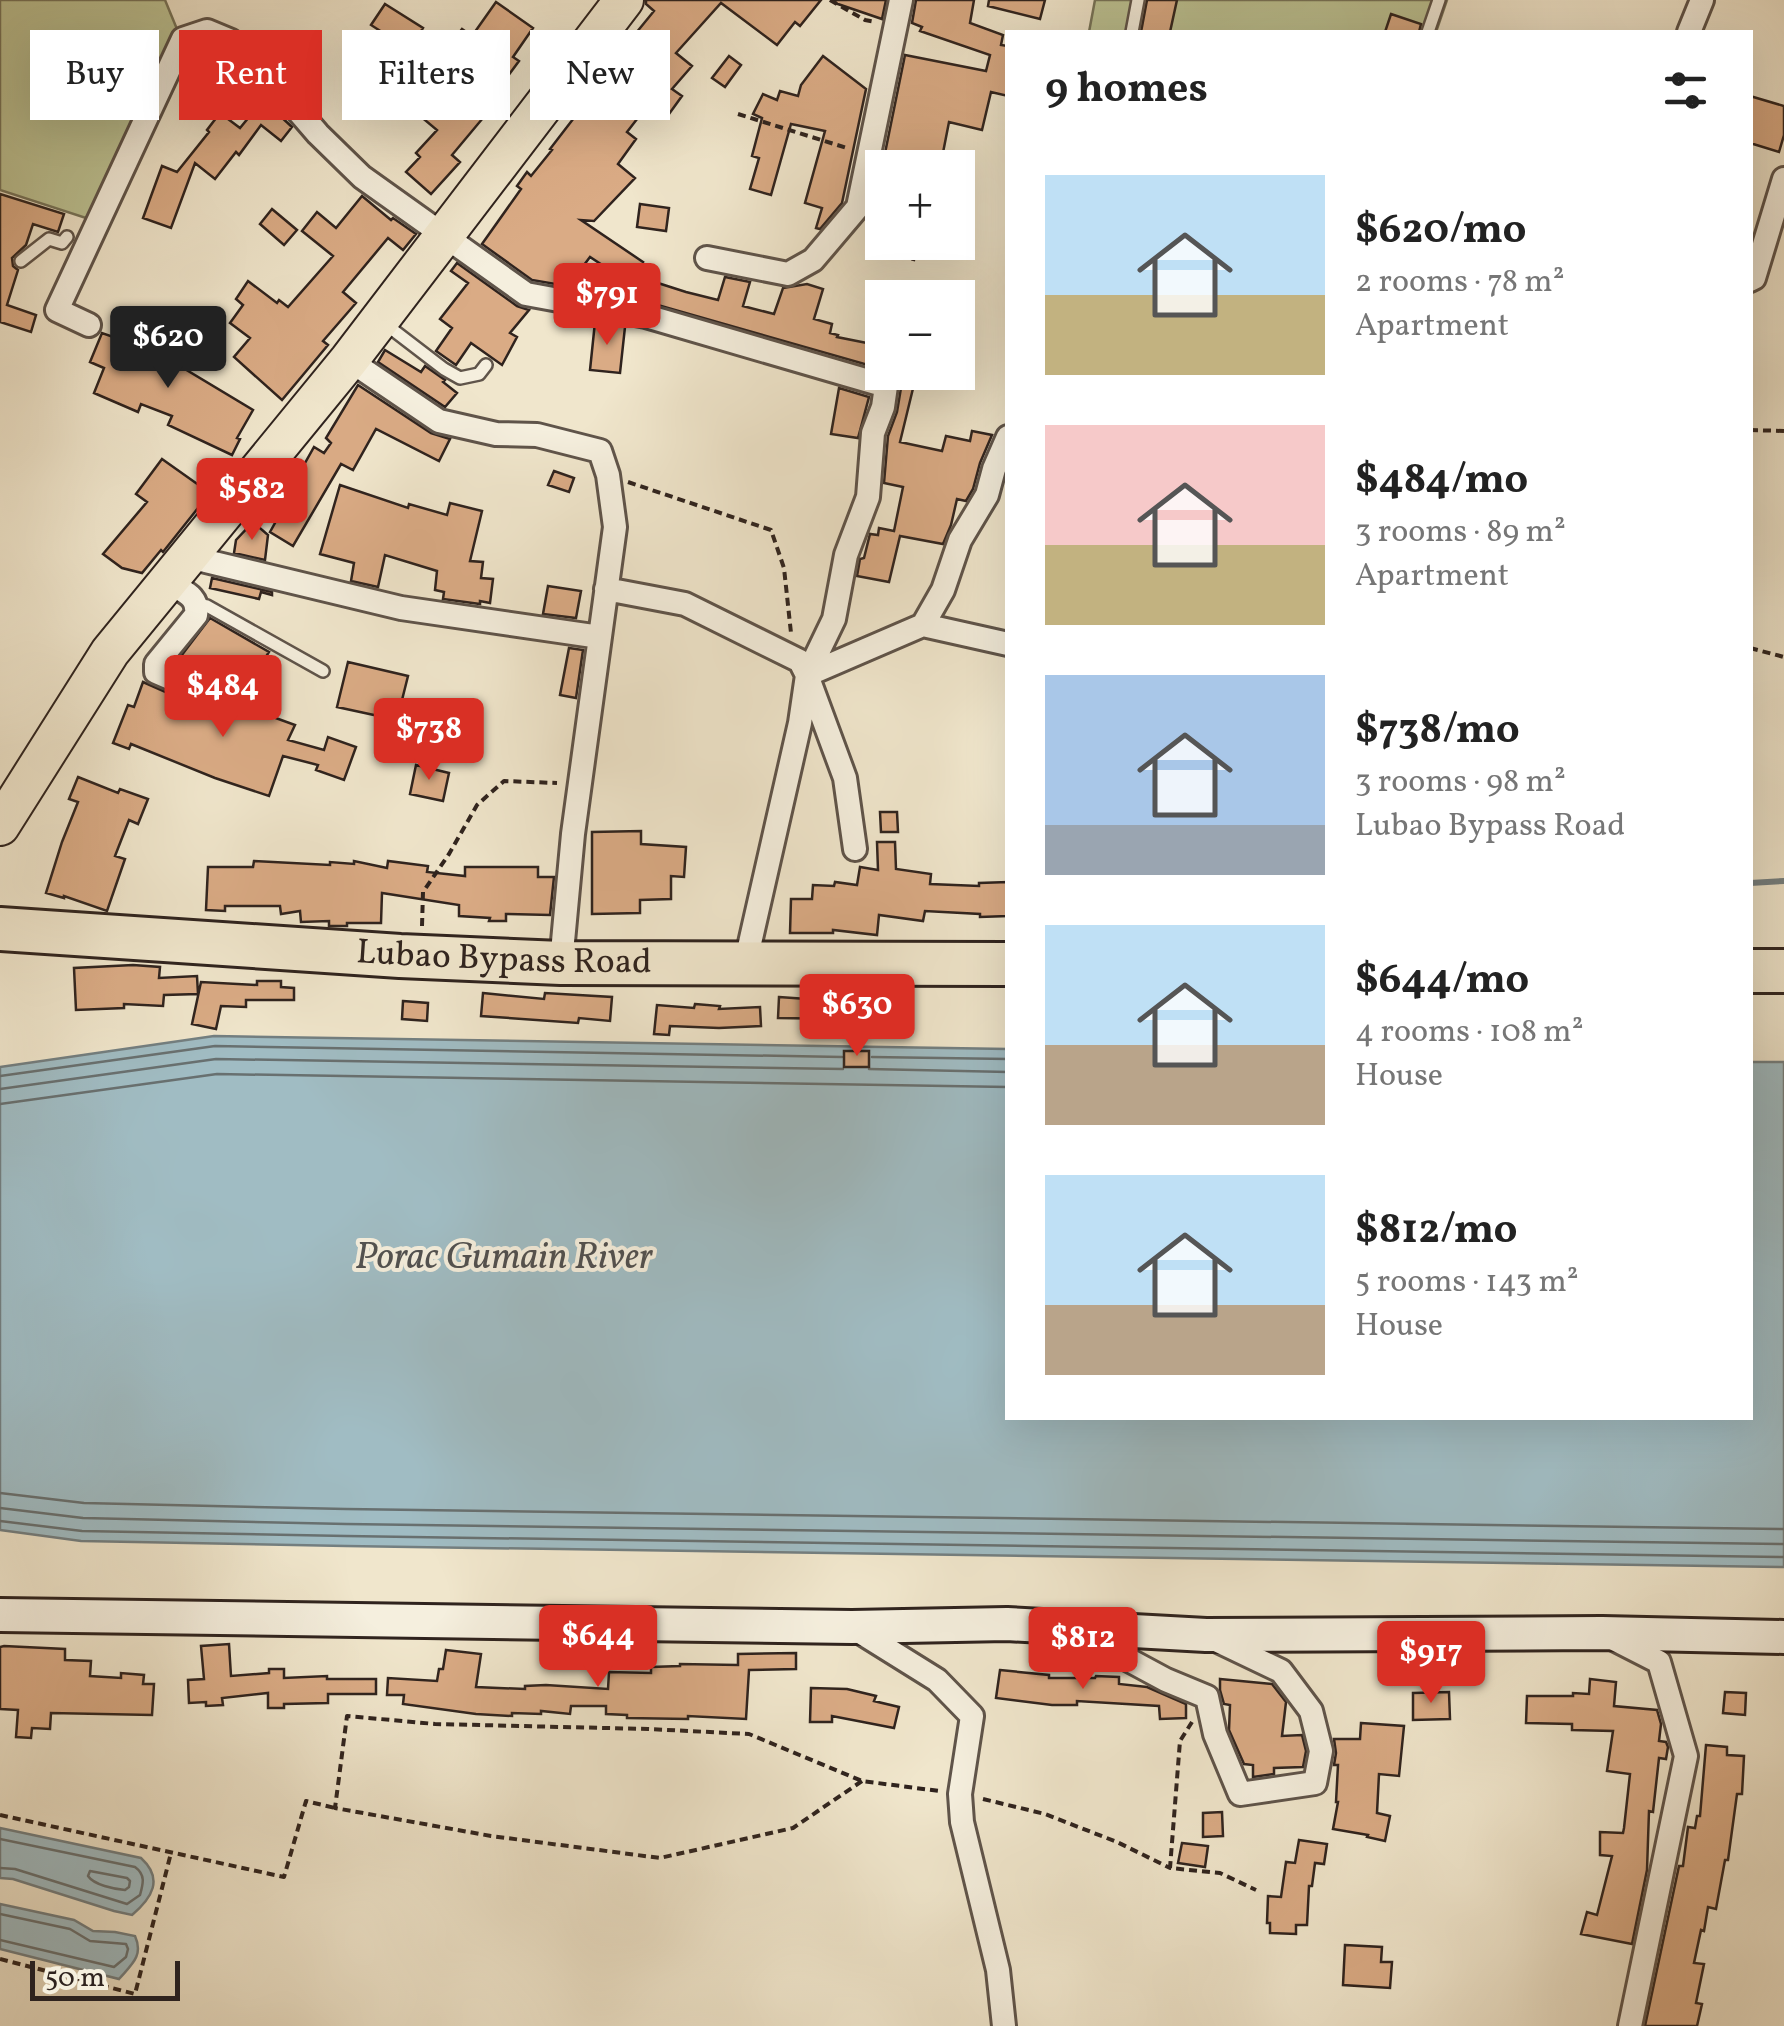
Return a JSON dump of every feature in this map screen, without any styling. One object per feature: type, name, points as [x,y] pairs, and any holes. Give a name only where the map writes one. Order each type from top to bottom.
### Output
[{"type":"highway","name":"Lubao Bypass Road","points":[[0,929],[561,962],[1005,964]]},
{"type":"highway","points":[[1753,971],[1784,971]]},
{"type":"main road","points":[[0,826],[110,652],[185,581],[624,0]]},
{"type":"street","points":[[708,258],[788,274],[813,260],[858,207],[901,0]]},
{"type":"street","points":[[1690,30],[1702,0]]},
{"type":"street","points":[[89,325],[57,310],[78,238],[183,39],[207,31],[231,42],[268,76],[362,177],[526,294],[646,316],[886,386],[873,433],[868,498],[846,555],[834,619],[804,668],[800,723],[745,965]]},
{"type":"street","points":[[1753,278],[1784,179]]},
{"type":"street","points":[[349,360],[439,421],[496,434],[536,434],[600,451],[608,475],[614,527],[573,834],[561,962]]},
{"type":"street","points":[[923,625],[943,590],[960,540],[987,495],[1005,445]]},
{"type":"street","points":[[209,695],[154,668],[196,614],[185,581],[600,636]]},
{"type":"street","points":[[606,589],[685,604],[804,668],[845,778],[855,848]]},
{"type":"street","points":[[804,668],[923,625],[1005,643]]},
{"type":"street","points":[[0,1615],[852,1627],[1007,1624],[1206,1635],[1602,1633],[1784,1637]]},
{"type":"street","points":[[852,1627],[937,1680],[972,1716],[960,1794],[962,1822],[998,1970],[1004,2026]]},
{"type":"street","points":[[1072,1629],[1166,1680],[1207,1696],[1215,1734],[1240,1794],[1315,1783],[1321,1750],[1312,1711],[1282,1671],[1206,1635]]},
{"type":"street","points":[[1602,1633],[1659,1662],[1686,1756],[1630,2026]]},
{"type":"lane","points":[[1132,30],[1138,0]]},
{"type":"lane","points":[[1429,30],[1438,0]]},
{"type":"lane","points":[[49,232],[78,238]]},
{"type":"lane","points":[[21,261],[50,239],[62,243],[78,238]]},
{"type":"lane","points":[[379,320],[460,378],[479,374],[486,365]]},
{"type":"lane","points":[[185,581],[206,606],[323,671]]},
{"type":"path","points":[[830,0],[864,20],[895,27]]},
{"type":"path","points":[[738,114],[850,149],[874,128]]},
{"type":"path","points":[[1753,430],[1784,431]]},
{"type":"path","points":[[608,475],[771,530],[784,568],[790,629],[804,668]]},
{"type":"path","points":[[1753,649],[1784,657]]},
{"type":"path","points":[[259,702],[286,651]]},
{"type":"path","points":[[422,956],[423,892],[477,805],[504,781],[565,783]]},
{"type":"path","points":[[1170,1868],[1180,1741],[1207,1696]]},
{"type":"path","points":[[335,1808],[347,1716],[434,1724],[749,1734],[862,1781],[960,1794],[1045,1814],[1170,1868],[1220,1873],[1256,1890]]},
{"type":"path","points":[[0,1815],[284,1877],[306,1801],[491,1836],[660,1858],[793,1828],[862,1781]]},
{"type":"path","points":[[0,1959],[135,1994],[171,1852]]},
{"type":"green space","points":[[0,0],[165,0],[179,34],[159,77],[159,30],[30,30],[30,120],[139,120],[92,220],[0,190]]},
{"type":"green space","points":[[1095,0],[1447,0],[1437,30],[1089,30]]},
{"type":"water","name":"Porac Gumain River","points":[[214,1036],[1005,1049],[1005,1420],[1753,1420],[1753,1062],[1784,1062],[1784,1567],[81,1541],[0,1530],[0,1067]]},
{"type":"water","points":[[0,1828],[141,1858],[152,1873],[153,1888],[132,1915],[0,1878]]},
{"type":"water","points":[[0,1904],[74,1920],[93,1931],[135,1936],[137,1955],[119,1979],[0,1949]]},
{"type":"building","points":[[646,0],[821,0],[800,26],[795,22],[777,45],[721,3],[676,53],[692,66],[672,89],[682,96],[670,113],[670,30],[638,30],[654,11]]},
{"type":"building","points":[[835,0],[886,0],[882,19]]},
{"type":"building","points":[[916,0],[974,0],[970,23],[1003,35],[1005,95],[991,92],[982,130],[949,122],[944,150],[886,150],[905,55],[986,71],[990,55],[920,31],[922,27],[912,23]]},
{"type":"building","points":[[989,0],[1045,0],[1040,19],[988,6]]},
{"type":"building","points":[[1147,0],[1177,0],[1170,30],[1141,30]]},
{"type":"building","points":[[496,2],[533,28],[513,57],[519,61],[510,73],[510,30],[476,30]]},
{"type":"building","points":[[385,4],[423,28],[379,30],[371,25]]},
{"type":"building","points":[[1391,14],[1421,24],[1420,30],[1386,30]]},
{"type":"building","points":[[729,56],[741,65],[725,87],[712,78]]},
{"type":"building","points":[[823,56],[866,89],[842,203],[820,229],[816,228],[822,208],[805,203],[825,131],[791,124],[771,195],[750,189],[759,158],[752,156],[762,118],[753,114],[763,94],[777,100],[780,91],[798,96],[801,85]]},
{"type":"building","points":[[1753,97],[1784,106],[1784,135],[1779,152],[1753,144]]},
{"type":"building","points":[[215,120],[229,120],[240,128],[247,120],[284,120],[292,127],[281,141],[261,125],[215,179],[195,163],[171,228],[143,218],[162,166],[177,172]]},
{"type":"building","points":[[425,120],[481,120],[452,155],[460,162],[431,194],[406,172],[420,157],[416,153],[437,130]]},
{"type":"building","points":[[572,120],[636,120],[627,132],[636,139],[618,164],[635,178],[594,221],[581,220],[643,262],[633,275],[686,292],[718,300],[725,277],[750,282],[743,306],[774,314],[783,288],[807,284],[823,289],[814,319],[832,324],[830,333],[837,337],[865,343],[865,364],[640,300],[643,292],[590,257],[581,269],[576,265],[561,285],[532,280],[482,244],[521,189],[517,186],[527,172],[531,176]]},
{"type":"building","points":[[0,194],[64,214],[58,232],[33,224],[26,245],[12,258],[18,270],[7,305],[36,315],[31,332],[0,322]]},
{"type":"building","points":[[362,196],[416,234],[403,250],[388,238],[343,292],[356,303],[323,341],[328,345],[282,400],[234,357],[250,338],[230,323],[243,305],[236,299],[248,281],[288,307],[333,256],[302,231],[317,212],[336,228]]},
{"type":"building","points":[[640,204],[669,208],[666,231],[637,227]]},
{"type":"building","points":[[272,209],[297,230],[284,245],[260,224]]},
{"type":"building","points":[[457,263],[517,306],[529,310],[510,333],[517,337],[502,365],[471,343],[456,365],[436,351],[452,328],[440,319],[468,283],[451,271]]},
{"type":"building","points":[[595,322],[625,327],[620,373],[590,370]]},
{"type":"building","points":[[119,331],[184,359],[180,366],[253,410],[232,455],[168,425],[172,416],[141,404],[138,412],[94,393],[104,368],[90,362],[102,333],[116,338]]},
{"type":"building","points":[[385,350],[421,372],[425,366],[457,393],[445,407],[378,362]]},
{"type":"building","points":[[358,385],[431,433],[450,439],[439,461],[376,429],[353,470],[341,464],[293,546],[270,532],[314,447],[324,453],[331,443],[326,438]]},
{"type":"building","points":[[839,388],[869,397],[858,438],[831,434]]},
{"type":"building","points":[[901,390],[913,390],[900,442],[942,451],[946,436],[970,441],[972,431],[992,435],[973,489],[966,501],[957,499],[943,544],[900,536],[889,582],[857,576],[870,534],[878,535],[879,528],[894,531],[903,487],[884,483],[888,436]]},
{"type":"building","points":[[162,459],[210,493],[142,573],[122,568],[103,554],[147,502],[136,494]]},
{"type":"building","points":[[554,471],[574,478],[569,492],[548,485]]},
{"type":"building","points":[[340,485],[408,508],[409,504],[447,515],[450,503],[482,511],[470,561],[483,562],[481,578],[493,579],[490,603],[443,599],[444,592],[435,590],[437,571],[385,555],[378,587],[351,581],[354,563],[320,554]]},
{"type":"building","points":[[253,522],[268,535],[265,560],[234,553],[236,540]]},
{"type":"building","points":[[212,578],[272,595],[261,592],[259,599],[210,588]]},
{"type":"building","points":[[548,586],[581,591],[576,618],[543,614]]},
{"type":"building","points":[[210,618],[269,652],[247,686],[224,681],[222,688],[215,681],[175,664]]},
{"type":"building","points":[[569,648],[583,650],[576,698],[560,695]]},
{"type":"building","points":[[348,662],[408,676],[397,720],[337,707]]},
{"type":"building","points":[[143,682],[204,709],[217,708],[223,699],[295,725],[288,740],[324,750],[328,737],[356,747],[344,780],[316,770],[318,765],[283,756],[269,796],[131,744],[129,749],[113,743],[128,705],[134,707]]},
{"type":"building","points":[[416,765],[449,773],[443,801],[410,794]]},
{"type":"building","points":[[78,777],[118,793],[120,789],[148,799],[138,824],[129,820],[115,856],[125,859],[107,911],[46,893],[78,802],[69,799]]},
{"type":"building","points":[[880,812],[897,812],[898,832],[881,832]]},
{"type":"building","points":[[641,831],[641,844],[686,847],[684,877],[671,876],[671,899],[640,900],[640,913],[592,914],[592,832]]},
{"type":"building","points":[[877,842],[895,842],[896,869],[931,874],[930,884],[979,886],[1005,882],[1005,916],[925,911],[923,921],[879,915],[877,935],[833,930],[790,933],[791,899],[812,899],[813,885],[857,885],[860,867],[878,870]]},
{"type":"building","points":[[254,861],[330,865],[354,861],[387,868],[388,861],[428,866],[427,872],[465,876],[465,867],[538,867],[538,877],[554,877],[550,915],[506,914],[506,921],[489,921],[490,918],[459,916],[459,905],[382,893],[381,923],[329,926],[329,921],[301,922],[300,911],[281,914],[280,906],[206,910],[208,867],[253,867]]},
{"type":"building","points":[[160,967],[159,978],[197,976],[198,994],[164,995],[163,1006],[124,1004],[124,1008],[76,1010],[74,968]]},
{"type":"building","points":[[257,981],[281,981],[281,987],[294,988],[294,1000],[246,1000],[246,1007],[221,1006],[216,1029],[192,1024],[201,982],[257,985]]},
{"type":"building","points":[[483,993],[544,999],[545,993],[612,997],[610,1021],[579,1018],[578,1023],[481,1016]]},
{"type":"building","points":[[779,997],[863,1003],[861,1023],[778,1018]]},
{"type":"building","points":[[403,1001],[428,1003],[427,1021],[402,1019]]},
{"type":"building","points":[[695,1004],[720,1006],[719,1009],[760,1007],[761,1026],[670,1026],[669,1035],[654,1034],[657,1005],[694,1008]]},
{"type":"building","points":[[844,1051],[869,1051],[869,1067],[844,1067]]},
{"type":"building","points":[[229,1644],[231,1676],[284,1669],[284,1678],[376,1679],[376,1694],[328,1694],[328,1703],[284,1704],[284,1708],[268,1708],[268,1693],[222,1698],[223,1705],[189,1703],[188,1680],[204,1679],[201,1646]]},
{"type":"building","points":[[0,1647],[65,1649],[65,1660],[91,1661],[90,1676],[144,1675],[143,1684],[154,1684],[152,1715],[51,1713],[50,1729],[32,1728],[31,1738],[16,1737],[18,1710],[0,1709]]},
{"type":"building","points":[[446,1650],[481,1654],[476,1687],[525,1689],[546,1685],[608,1689],[609,1672],[651,1673],[651,1667],[680,1664],[738,1665],[738,1654],[796,1653],[796,1669],[749,1670],[746,1719],[627,1718],[606,1714],[606,1706],[571,1706],[570,1714],[476,1714],[403,1704],[404,1695],[387,1695],[388,1678],[437,1681]]},
{"type":"building","points":[[1000,1670],[1049,1678],[1119,1677],[1119,1684],[1147,1687],[1186,1704],[1186,1718],[1160,1719],[1159,1706],[1077,1701],[1077,1705],[1052,1705],[996,1698]]},
{"type":"building","points":[[1220,1679],[1272,1684],[1286,1702],[1282,1736],[1302,1735],[1306,1751],[1303,1767],[1274,1768],[1274,1774],[1253,1777],[1253,1765],[1244,1764],[1229,1730],[1230,1705],[1224,1704]]},
{"type":"building","points":[[1590,1679],[1616,1682],[1614,1706],[1657,1710],[1661,1724],[1659,1741],[1666,1742],[1668,1747],[1666,1759],[1659,1758],[1653,1812],[1649,1811],[1647,1870],[1632,1944],[1581,1934],[1587,1912],[1597,1915],[1612,1856],[1600,1855],[1600,1832],[1623,1833],[1624,1828],[1630,1774],[1607,1771],[1613,1731],[1572,1730],[1572,1724],[1526,1723],[1527,1696],[1589,1694]]},
{"type":"building","points":[[811,1688],[847,1689],[899,1707],[894,1728],[832,1716],[832,1722],[810,1722]]},
{"type":"building","points":[[1449,1692],[1450,1719],[1413,1720],[1413,1693]]},
{"type":"building","points":[[1725,1692],[1746,1693],[1745,1715],[1723,1713]]},
{"type":"building","points":[[1361,1723],[1404,1726],[1399,1776],[1379,1774],[1377,1813],[1390,1816],[1385,1841],[1333,1829],[1338,1802],[1334,1739],[1360,1739]]},
{"type":"building","points":[[1706,1745],[1727,1747],[1727,1755],[1744,1756],[1742,1794],[1737,1794],[1728,1860],[1716,1909],[1708,1907],[1694,1963],[1704,1964],[1696,2003],[1702,2004],[1697,2026],[1645,2026],[1679,1866],[1683,1866],[1688,1827],[1695,1828],[1700,1816]]},
{"type":"building","points":[[1222,1812],[1223,1836],[1203,1837],[1203,1813]]},
{"type":"building","points":[[1299,1840],[1327,1844],[1324,1864],[1315,1863],[1309,1886],[1307,1925],[1296,1925],[1296,1934],[1270,1933],[1268,1896],[1281,1897],[1286,1862],[1295,1863]]},
{"type":"building","points":[[1182,1843],[1208,1846],[1205,1867],[1178,1863]]},
{"type":"building","points":[[1345,1945],[1382,1947],[1381,1962],[1392,1962],[1390,1988],[1343,1985]]},
{"type":"waterway","points":[[1753,883],[1784,881]]}]
